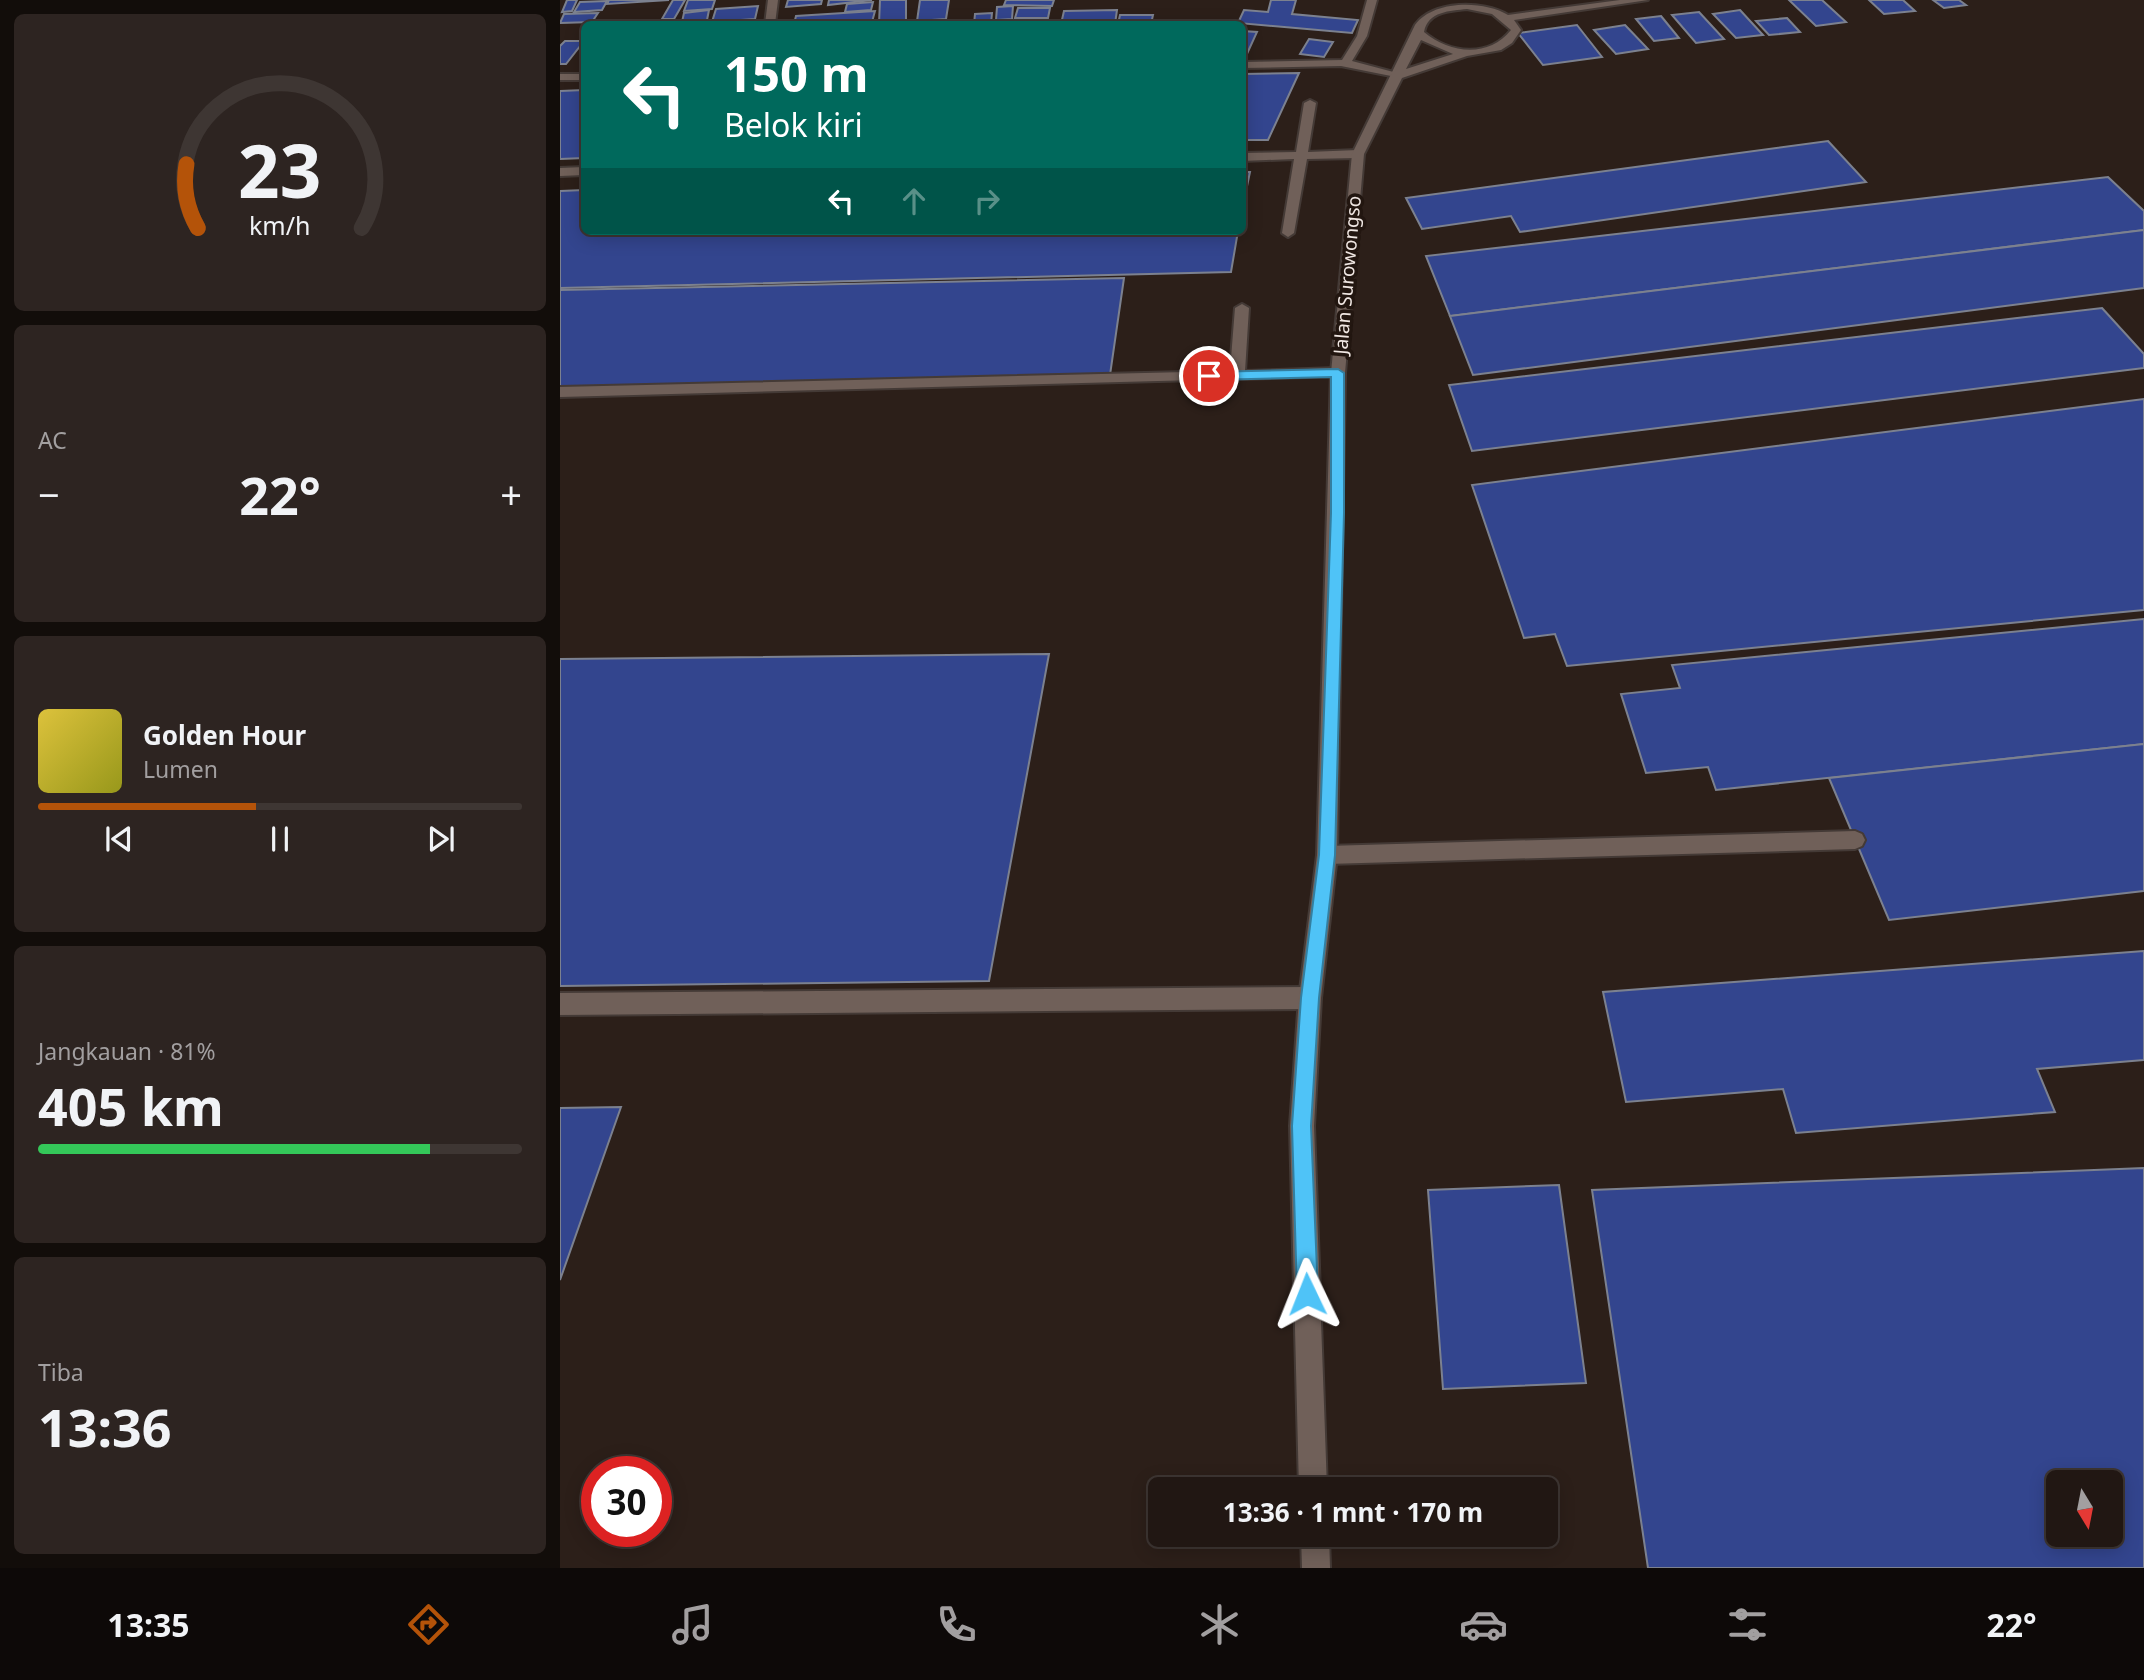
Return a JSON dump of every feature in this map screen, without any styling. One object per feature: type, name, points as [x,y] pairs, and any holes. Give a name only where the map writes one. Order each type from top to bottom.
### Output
[{"type":"street","points":[[770,21],[774,0]]},
{"type":"street","points":[[1345,63],[1362,36],[1372,0]]},
{"type":"street","points":[[1423,0],[1425,17],[1443,9],[1467,6],[1491,10]]},
{"type":"street","points":[[1246,65],[1345,63],[1370,66],[1397,76],[1468,53],[1493,50],[1510,42],[1516,30],[1509,19],[1478,0]]},
{"type":"street","points":[[1509,19],[1643,0]]},
{"type":"street","name":"Jalan Surowongso","points":[[1313,1477],[1302,1126],[1310,998],[1327,855],[1338,513],[1338,373],[1358,154],[1419,33],[1419,24],[1425,17]]},
{"type":"street","points":[[1419,33],[1428,43],[1446,50],[1468,53]]},
{"type":"street","points":[[560,77],[581,77]]},
{"type":"street","points":[[1288,233],[1310,103]]},
{"type":"street","points":[[1246,157],[1358,154]]},
{"type":"street","points":[[560,172],[581,171]]},
{"type":"street","points":[[1237,375],[1242,308]]},
{"type":"street","points":[[1327,855],[1855,840]]},
{"type":"street","points":[[560,1004],[1310,998]]},
{"type":"street","points":[[1315,1547],[1316,1568]]},
{"type":"lane","points":[[560,392],[1338,373]]},
{"type":"building","points":[[567,0],[577,0],[572,11],[562,12]]},
{"type":"building","points":[[609,0],[669,0],[607,4]]},
{"type":"building","points":[[673,0],[685,0],[674,19],[662,19]]},
{"type":"building","points":[[688,0],[715,0],[712,9],[684,11]]},
{"type":"building","points":[[788,0],[822,0],[821,4],[786,7]]},
{"type":"building","points":[[829,0],[872,0],[828,5]]},
{"type":"building","points":[[880,0],[906,0],[906,21],[879,21]]},
{"type":"building","points":[[920,0],[949,0],[946,19],[917,21]]},
{"type":"building","points":[[1006,0],[1054,0],[1052,6],[1004,5]]},
{"type":"building","points":[[1271,0],[1296,0],[1292,14],[1358,20],[1352,33],[1239,21],[1244,10],[1268,12]]},
{"type":"building","points":[[1789,0],[1822,0],[1846,22],[1816,26]]},
{"type":"building","points":[[1869,0],[1903,0],[1915,11],[1884,14]]},
{"type":"building","points":[[1933,0],[1959,0],[1966,5],[1944,8]]},
{"type":"building","points":[[607,1],[602,10],[574,12],[580,2]]},
{"type":"building","points":[[873,2],[871,10],[845,12],[847,4]]},
{"type":"building","points":[[758,6],[755,19],[712,21],[716,9]]},
{"type":"building","points":[[1013,6],[1012,19],[996,20],[997,7]]},
{"type":"building","points":[[1018,8],[1050,8],[1048,18],[1015,18]]},
{"type":"building","points":[[709,10],[707,20],[682,21],[684,13]]},
{"type":"building","points":[[1117,10],[1115,21],[1062,21],[1064,11]]},
{"type":"building","points":[[1740,10],[1763,35],[1736,38],[1713,14]]},
{"type":"building","points":[[875,11],[872,21],[795,21],[796,16]]},
{"type":"building","points":[[1699,12],[1724,39],[1696,43],[1672,15]]},
{"type":"building","points":[[598,13],[593,21],[560,23],[564,14]]},
{"type":"building","points":[[992,13],[991,21],[974,21],[975,14]]},
{"type":"building","points":[[1120,15],[1153,15],[1152,21],[1119,21]]},
{"type":"building","points":[[1661,16],[1679,38],[1654,41],[1636,19]]},
{"type":"building","points":[[1787,18],[1800,32],[1769,35],[1756,21]]},
{"type":"building","points":[[1577,25],[1602,57],[1543,65],[1518,33]]},
{"type":"building","points":[[1625,25],[1648,49],[1616,54],[1594,30]]},
{"type":"building","points":[[1246,31],[1257,32],[1246,56]]},
{"type":"building","points":[[1309,39],[1333,42],[1324,57],[1300,54]]},
{"type":"building","points":[[565,41],[581,41],[566,64],[560,64],[560,46]]},
{"type":"building","points":[[1299,73],[1268,140],[1246,140],[1246,74]]},
{"type":"building","points":[[581,90],[581,158],[560,159],[560,91]]},
{"type":"building","points":[[1828,141],[1866,182],[1520,232],[1511,216],[1422,229],[1406,198]]},
{"type":"building","points":[[1246,172],[1250,172],[1246,191]]},
{"type":"building","points":[[2108,177],[2144,211],[2144,230],[1450,316],[1426,256]]},
{"type":"building","points":[[581,190],[581,235],[1237,235],[1231,272],[560,288],[560,191]]},
{"type":"building","points":[[2144,230],[2144,288],[1473,375],[1450,316]]},
{"type":"building","points":[[1124,278],[1110,375],[560,388],[560,290]]},
{"type":"building","points":[[2102,308],[2144,354],[2144,368],[1472,451],[1449,385]]},
{"type":"building","points":[[2144,399],[2144,610],[1567,666],[1555,634],[1524,638],[1472,485]]},
{"type":"building","points":[[2144,619],[2144,744],[1716,790],[1708,767],[1646,773],[1621,694],[1680,688],[1672,665]]},
{"type":"building","points":[[1049,654],[989,981],[560,986],[560,659]]},
{"type":"building","points":[[2144,744],[2144,891],[1889,920],[1829,778]]},
{"type":"building","points":[[2144,951],[2144,1060],[2037,1069],[2055,1112],[1796,1133],[1783,1089],[1626,1102],[1603,992]]},
{"type":"building","points":[[621,1107],[560,1280],[560,1108]]},
{"type":"building","points":[[2144,1168],[2144,1568],[1648,1568],[1592,1190]]},
{"type":"building","points":[[1559,1185],[1586,1383],[1443,1389],[1428,1190]]},
{"type":"route","points":[[1209,376],[1338,373],[1338,513],[1327,855],[1310,998],[1302,1126],[1307,1294]]}]
